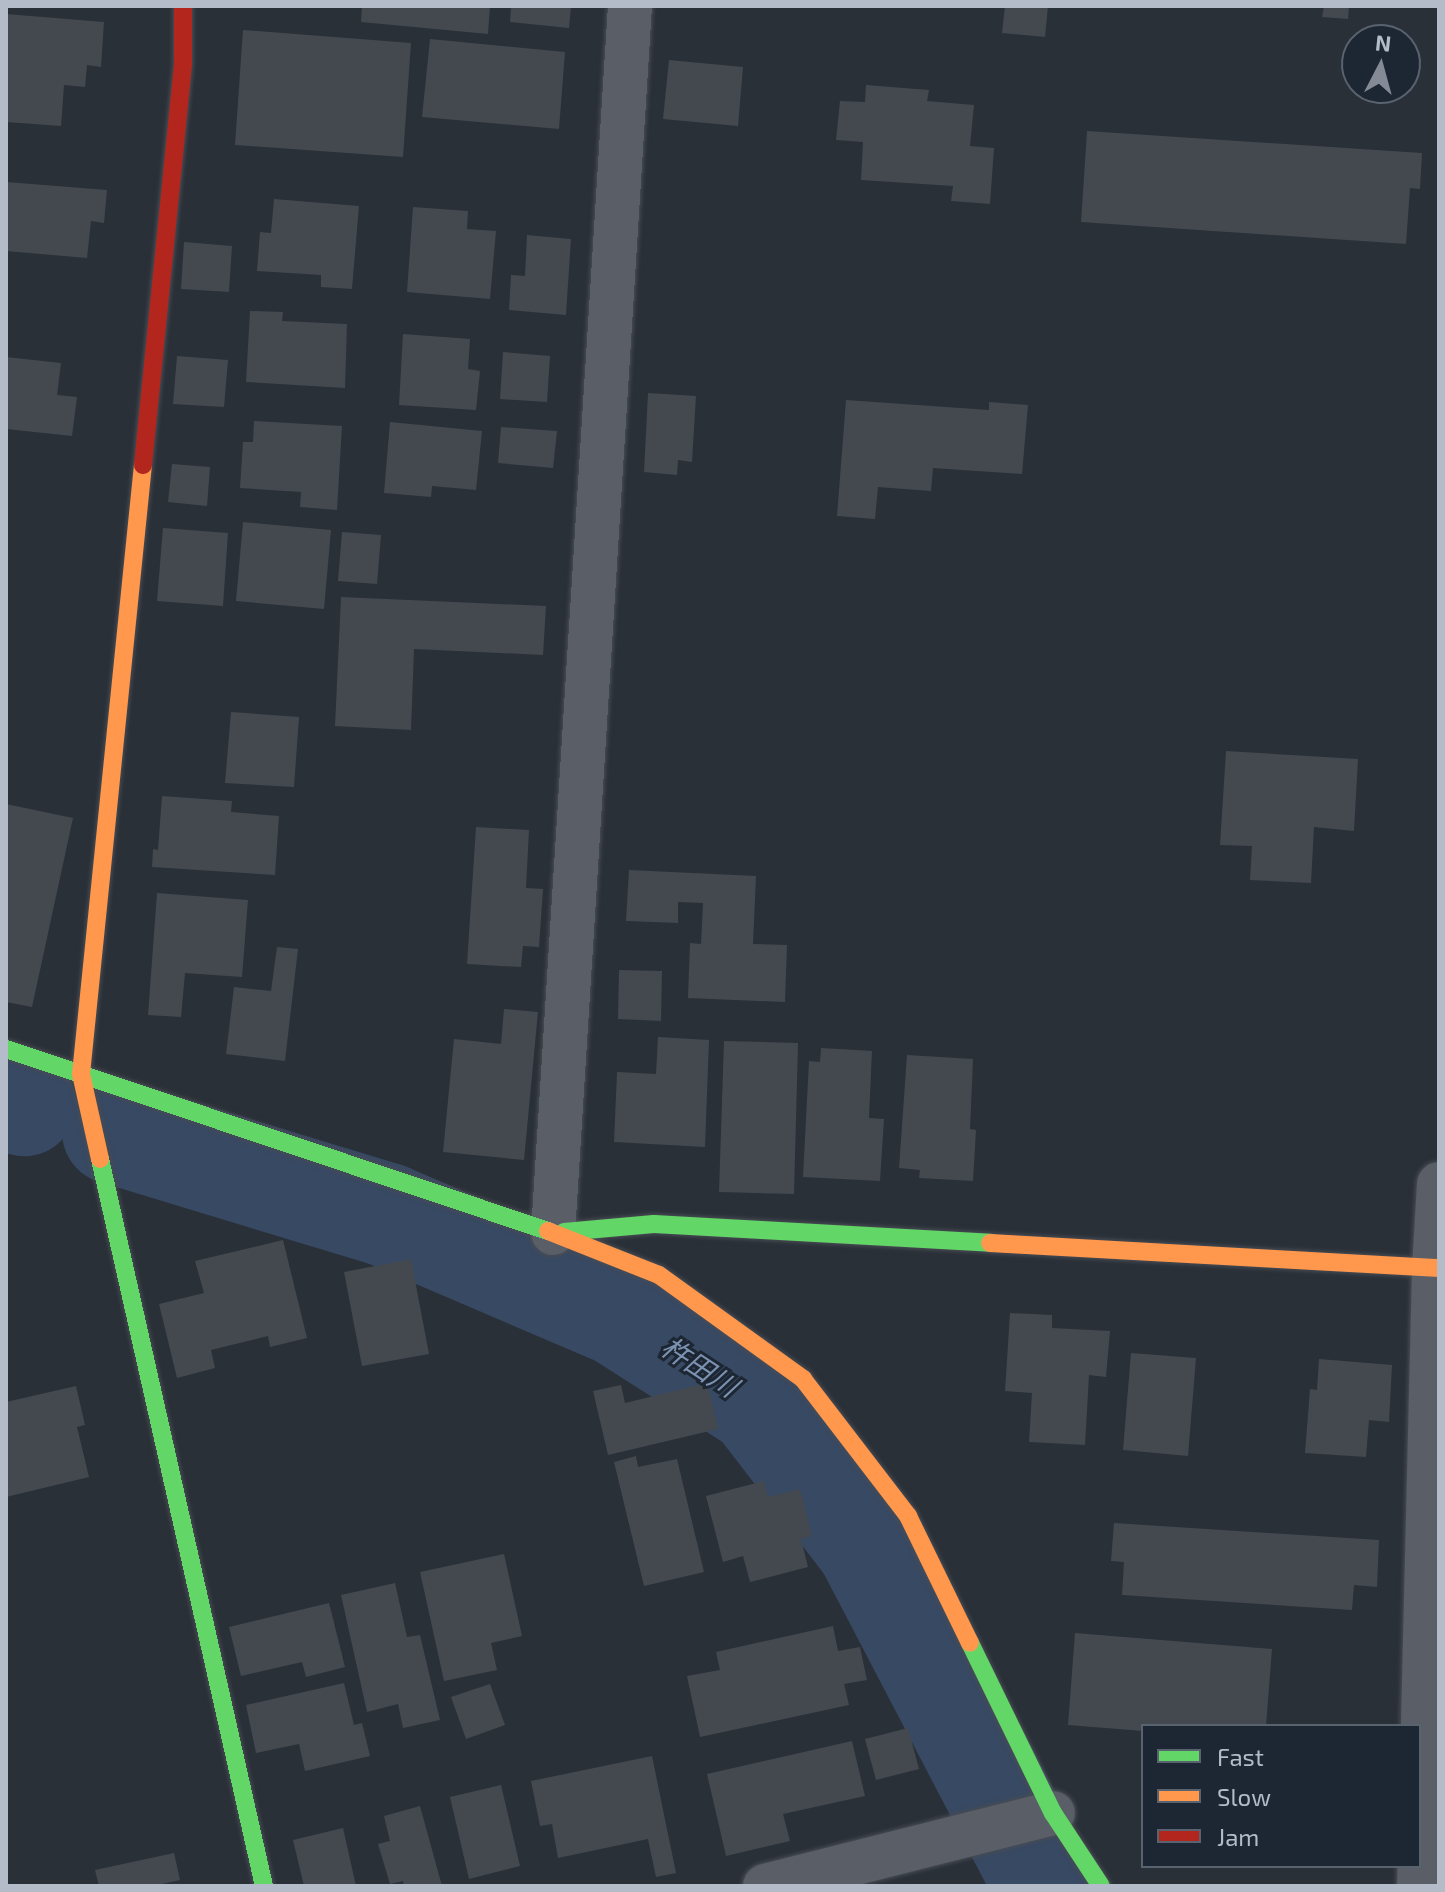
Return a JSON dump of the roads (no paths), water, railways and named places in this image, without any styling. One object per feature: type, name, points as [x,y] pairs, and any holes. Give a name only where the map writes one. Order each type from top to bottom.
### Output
[{"type":"street","points":[[183,6],[183,64],[81,1074],[264,1886]]},
{"type":"street","points":[[553,1233],[630,6]]},
{"type":"street","points":[[6,1049],[553,1233],[659,1275],[803,1379],[908,1516],[1021,1821],[1101,1886]]},
{"type":"street","points":[[1421,1813],[1439,1184]]},
{"type":"street","points":[[553,1233],[654,1224],[1436,1268]]},
{"type":"street","points":[[765,1886],[1021,1821]]},
{"type":"waterway","name":"杵田川","points":[[6,1099],[24,1104]]},
{"type":"waterway","name":"杵田川","points":[[114,1132],[387,1215],[620,1315],[758,1403],[868,1546],[1046,1886]]}]
